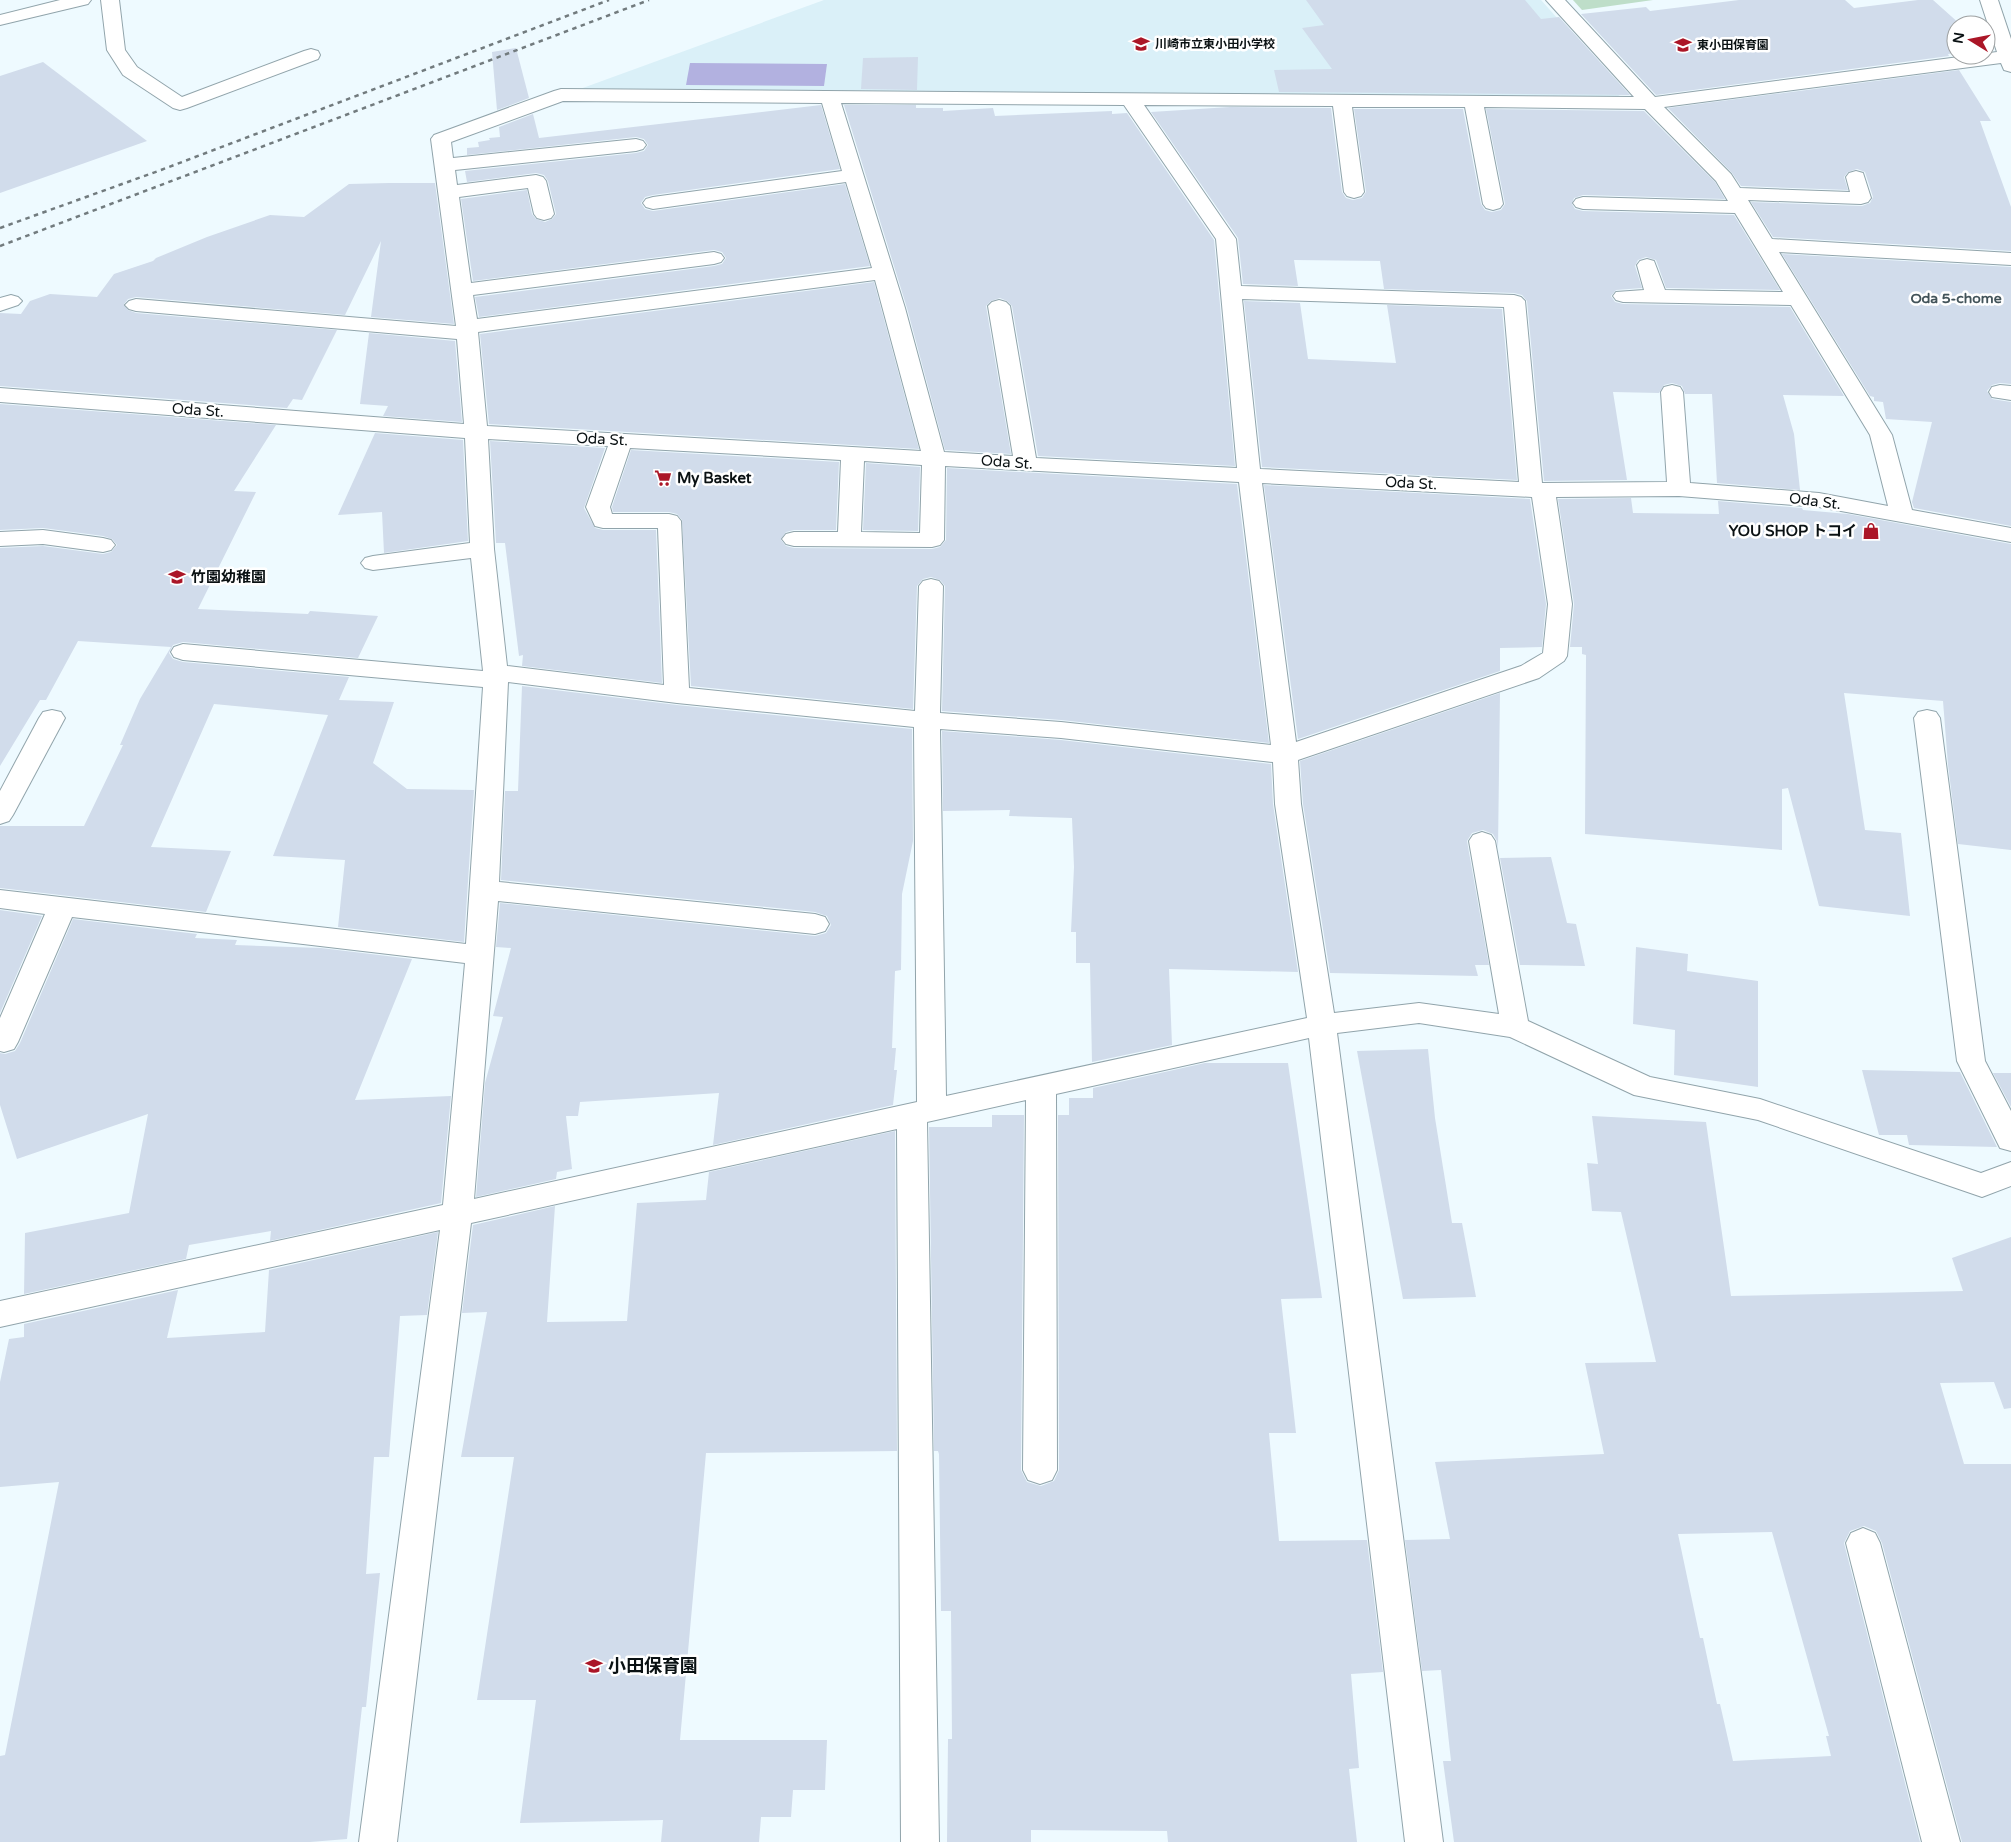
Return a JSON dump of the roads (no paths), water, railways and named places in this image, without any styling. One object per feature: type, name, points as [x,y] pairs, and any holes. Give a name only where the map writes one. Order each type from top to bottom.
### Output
[{"type":"street","points":[[0,20],[82,0]]},
{"type":"street","points":[[110,0],[116,50],[130,71],[180,104],[311,55]]},
{"type":"street","points":[[1555,0],[1650,103],[1724,178],[1880,436],[1902,515]]},
{"type":"street","points":[[378,1842],[457,1214],[485,890],[496,676],[482,549],[468,330],[441,139],[561,95],[1650,103],[2010,59],[1989,0]]},
{"type":"street","points":[[794,539],[932,540],[934,457],[883,273],[830,97]]},
{"type":"street","points":[[1130,99],[1226,239],[1249,474],[1285,755],[1288,804],[1322,1025],[1424,1842]]},
{"type":"street","points":[[1342,101],[1354,192]]},
{"type":"street","points":[[1473,102],[1493,204]]},
{"type":"street","points":[[445,165],[636,145]]},
{"type":"street","points":[[653,203],[853,175]]},
{"type":"street","points":[[1583,202],[1861,198],[1856,177]]},
{"type":"street","points":[[449,192],[536,181],[544,214]]},
{"type":"street","points":[[1765,246],[2011,259]]},
{"type":"street","points":[[462,290],[714,258]]},
{"type":"street","points":[[1647,265],[1656,296]]},
{"type":"street","points":[[136,305],[468,330],[883,273]]},
{"type":"street","points":[[183,652],[496,676],[927,720],[1061,730],[1285,755],[1530,672],[1556,656],[1560,604],[1537,490],[1514,302],[1231,292]]},
{"type":"street","points":[[1623,296],[1797,299]]},
{"type":"street","points":[[999,306],[1026,464]]},
{"type":"street","points":[[1672,392],[1679,489]]},
{"type":"street","name":"Oda St.","points":[[0,395],[476,432],[853,452],[1026,464],[1537,490],[1679,489],[1819,500],[2011,535]]},
{"type":"street","points":[[621,440],[598,507],[603,521],[669,521],[677,695]]},
{"type":"street","points":[[848,539],[853,452]]},
{"type":"street","points":[[0,540],[43,536],[103,545]]},
{"type":"street","points":[[373,563],[482,549]]},
{"type":"street","points":[[920,1842],[922,1113],[927,720],[931,586]]},
{"type":"street","points":[[0,815],[52,718]]},
{"type":"street","points":[[1926,718],[1971,1061],[2011,1140]]},
{"type":"street","points":[[1482,841],[1515,1027]]},
{"type":"street","points":[[485,890],[815,924]]},
{"type":"street","points":[[0,899],[479,955]]},
{"type":"street","points":[[4,1042],[62,907]]},
{"type":"street","points":[[0,1314],[1322,1025],[1419,1013],[1515,1027],[1644,1087],[1760,1110],[1982,1185],[2011,1173]]},
{"type":"street","points":[[1040,1470],[1041,1086]]},
{"type":"street","points":[[1864,1543],[1942,1842]]},
{"type":"water","points":[[690,63],[827,64],[824,86],[686,85]]},
{"type":"railway","points":[[0,228],[161,170],[609,0]]},
{"type":"railway","points":[[0,246],[649,0]]},
{"type":"place","name":"川崎市立東小田小学校","points":[[1141,44]]},
{"type":"place","name":"東小田保育園","points":[[1683,45]]},
{"type":"place","name":"My Basket","points":[[663,478]]},
{"type":"place","name":"YOU SHOP トコイ","points":[[1871,531]]},
{"type":"place","name":"竹園幼稚園","points":[[177,577]]},
{"type":"place","name":"小田保育園","points":[[594,1666]]},
{"type":"district","name":"Oda 5-chome","points":[[1956,298]]}]
